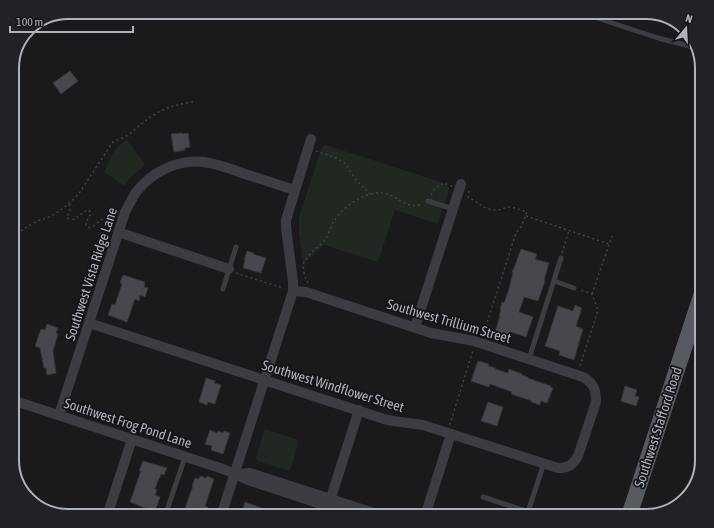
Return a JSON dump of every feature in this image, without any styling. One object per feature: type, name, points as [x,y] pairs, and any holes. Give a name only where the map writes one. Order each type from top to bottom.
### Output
[{"type":"main road","name":"Southwest Stafford Road","points":[[631,509],[695,314]]},
{"type":"street","points":[[222,509],[293,291],[286,220],[310,144]]},
{"type":"street","name":"Southwest Vista Ridge Lane","points":[[59,415],[89,323],[115,232],[131,201],[138,190],[148,180],[159,172],[173,165],[187,162],[203,162],[219,165],[295,190]]},
{"type":"street","points":[[416,328],[461,186]]},
{"type":"street","points":[[115,232],[229,269]]},
{"type":"street","name":"Southwest Trillium Street","points":[[293,291],[306,292],[430,333],[474,341],[577,375],[589,381],[594,387],[596,402],[578,456],[570,466]]},
{"type":"street","name":"Southwest Windflower Street","points":[[89,323],[388,420],[423,425],[558,468],[570,466]]},
{"type":"street","name":"Southwest Frog Pond Lane","points":[[19,402],[235,474],[250,474],[327,507],[339,509]]},
{"type":"street","points":[[327,507],[359,410]]},
{"type":"street","points":[[427,509],[451,434]]},
{"type":"street","points":[[109,509],[132,439]]},
{"type":"lane","points":[[600,19],[666,40]]},
{"type":"lane","points":[[428,200],[453,209]]},
{"type":"lane","points":[[223,289],[236,247]]},
{"type":"lane","points":[[529,360],[561,258]]},
{"type":"lane","points":[[554,281],[574,288]]},
{"type":"lane","points":[[167,509],[185,457]]},
{"type":"lane","points":[[529,509],[544,463]]},
{"type":"lane","points":[[483,497],[519,509]]},
{"type":"path","points":[[19,232],[69,204],[80,192],[112,143],[116,140],[127,136],[159,112],[176,105],[194,102]]},
{"type":"path","points":[[310,144],[330,156],[342,161],[349,168],[356,180],[370,194]]},
{"type":"path","points":[[311,285],[308,284],[305,276],[304,262],[323,242],[335,219],[345,208],[356,200],[370,194],[384,193],[392,195],[405,204],[418,205],[428,200],[435,188],[444,183],[461,186],[469,191],[468,197],[492,210],[509,207],[527,212],[521,227],[516,233],[485,329],[479,333],[489,336],[483,353],[473,350],[450,424],[446,423]]},
{"type":"path","points":[[69,204],[70,209],[67,218],[69,220],[75,218],[82,212],[89,210],[91,214],[86,222],[87,227],[92,228],[102,219],[105,221],[106,229],[115,232]]},
{"type":"path","points":[[526,216],[609,244]]},
{"type":"path","points":[[561,258],[569,230]]},
{"type":"path","points":[[577,375],[598,310],[592,294],[612,236]]},
{"type":"path","points":[[229,269],[284,288],[284,283]]},
{"type":"path","points":[[574,288],[592,294]]},
{"type":"shaded area","points":[[127,140],[145,165],[129,179],[125,186],[104,172],[117,147]]},
{"type":"shaded area","points":[[326,145],[447,184],[449,190],[438,224],[395,210],[378,262],[324,245],[303,264],[299,234],[299,217],[321,150],[323,146]]},
{"type":"shaded area","points":[[265,429],[299,440],[290,471],[258,461],[256,457]]},
{"type":"building","points":[[70,71],[78,81],[61,94],[53,83]]},
{"type":"building","points":[[188,133],[190,147],[185,148],[185,150],[174,152],[171,134]]},
{"type":"building","points":[[521,249],[537,254],[535,259],[549,263],[538,301],[524,297],[519,312],[533,317],[526,337],[511,332],[510,337],[495,332],[500,316],[502,302],[504,303],[508,292],[512,273]]},
{"type":"building","points":[[247,251],[266,258],[261,273],[243,268]]},
{"type":"building","points":[[123,275],[145,282],[144,287],[148,288],[145,297],[140,295],[139,301],[135,299],[127,322],[108,315],[112,304],[115,305],[122,284],[120,283]]},
{"type":"building","points":[[575,305],[582,308],[576,326],[583,329],[574,360],[559,355],[560,351],[545,346],[558,306],[573,311]]},
{"type":"building","points":[[47,324],[58,328],[56,333],[58,334],[53,351],[56,373],[47,375],[40,348],[35,346],[41,329],[45,330]]},
{"type":"building","points":[[478,361],[489,364],[488,366],[508,373],[509,369],[528,378],[551,386],[550,387],[553,388],[547,403],[541,401],[540,405],[490,384],[489,387],[471,381]]},
{"type":"building","points":[[206,378],[221,385],[215,404],[208,402],[207,405],[199,402]]},
{"type":"building","points":[[625,386],[637,390],[635,396],[639,397],[636,406],[621,401]]},
{"type":"building","points":[[488,402],[503,407],[497,426],[481,421]]},
{"type":"building","points":[[210,430],[217,433],[218,431],[223,433],[224,431],[230,433],[223,454],[211,450],[212,446],[205,444]]},
{"type":"building","points":[[143,461],[167,468],[164,475],[161,474],[155,489],[157,490],[155,495],[160,497],[156,509],[148,509],[130,502],[141,471],[139,471]]},
{"type":"building","points":[[200,476],[206,478],[207,476],[214,479],[205,506],[208,507],[207,509],[185,509],[195,478],[199,479]]},
{"type":"building","points":[[245,502],[264,509],[243,509]]}]
